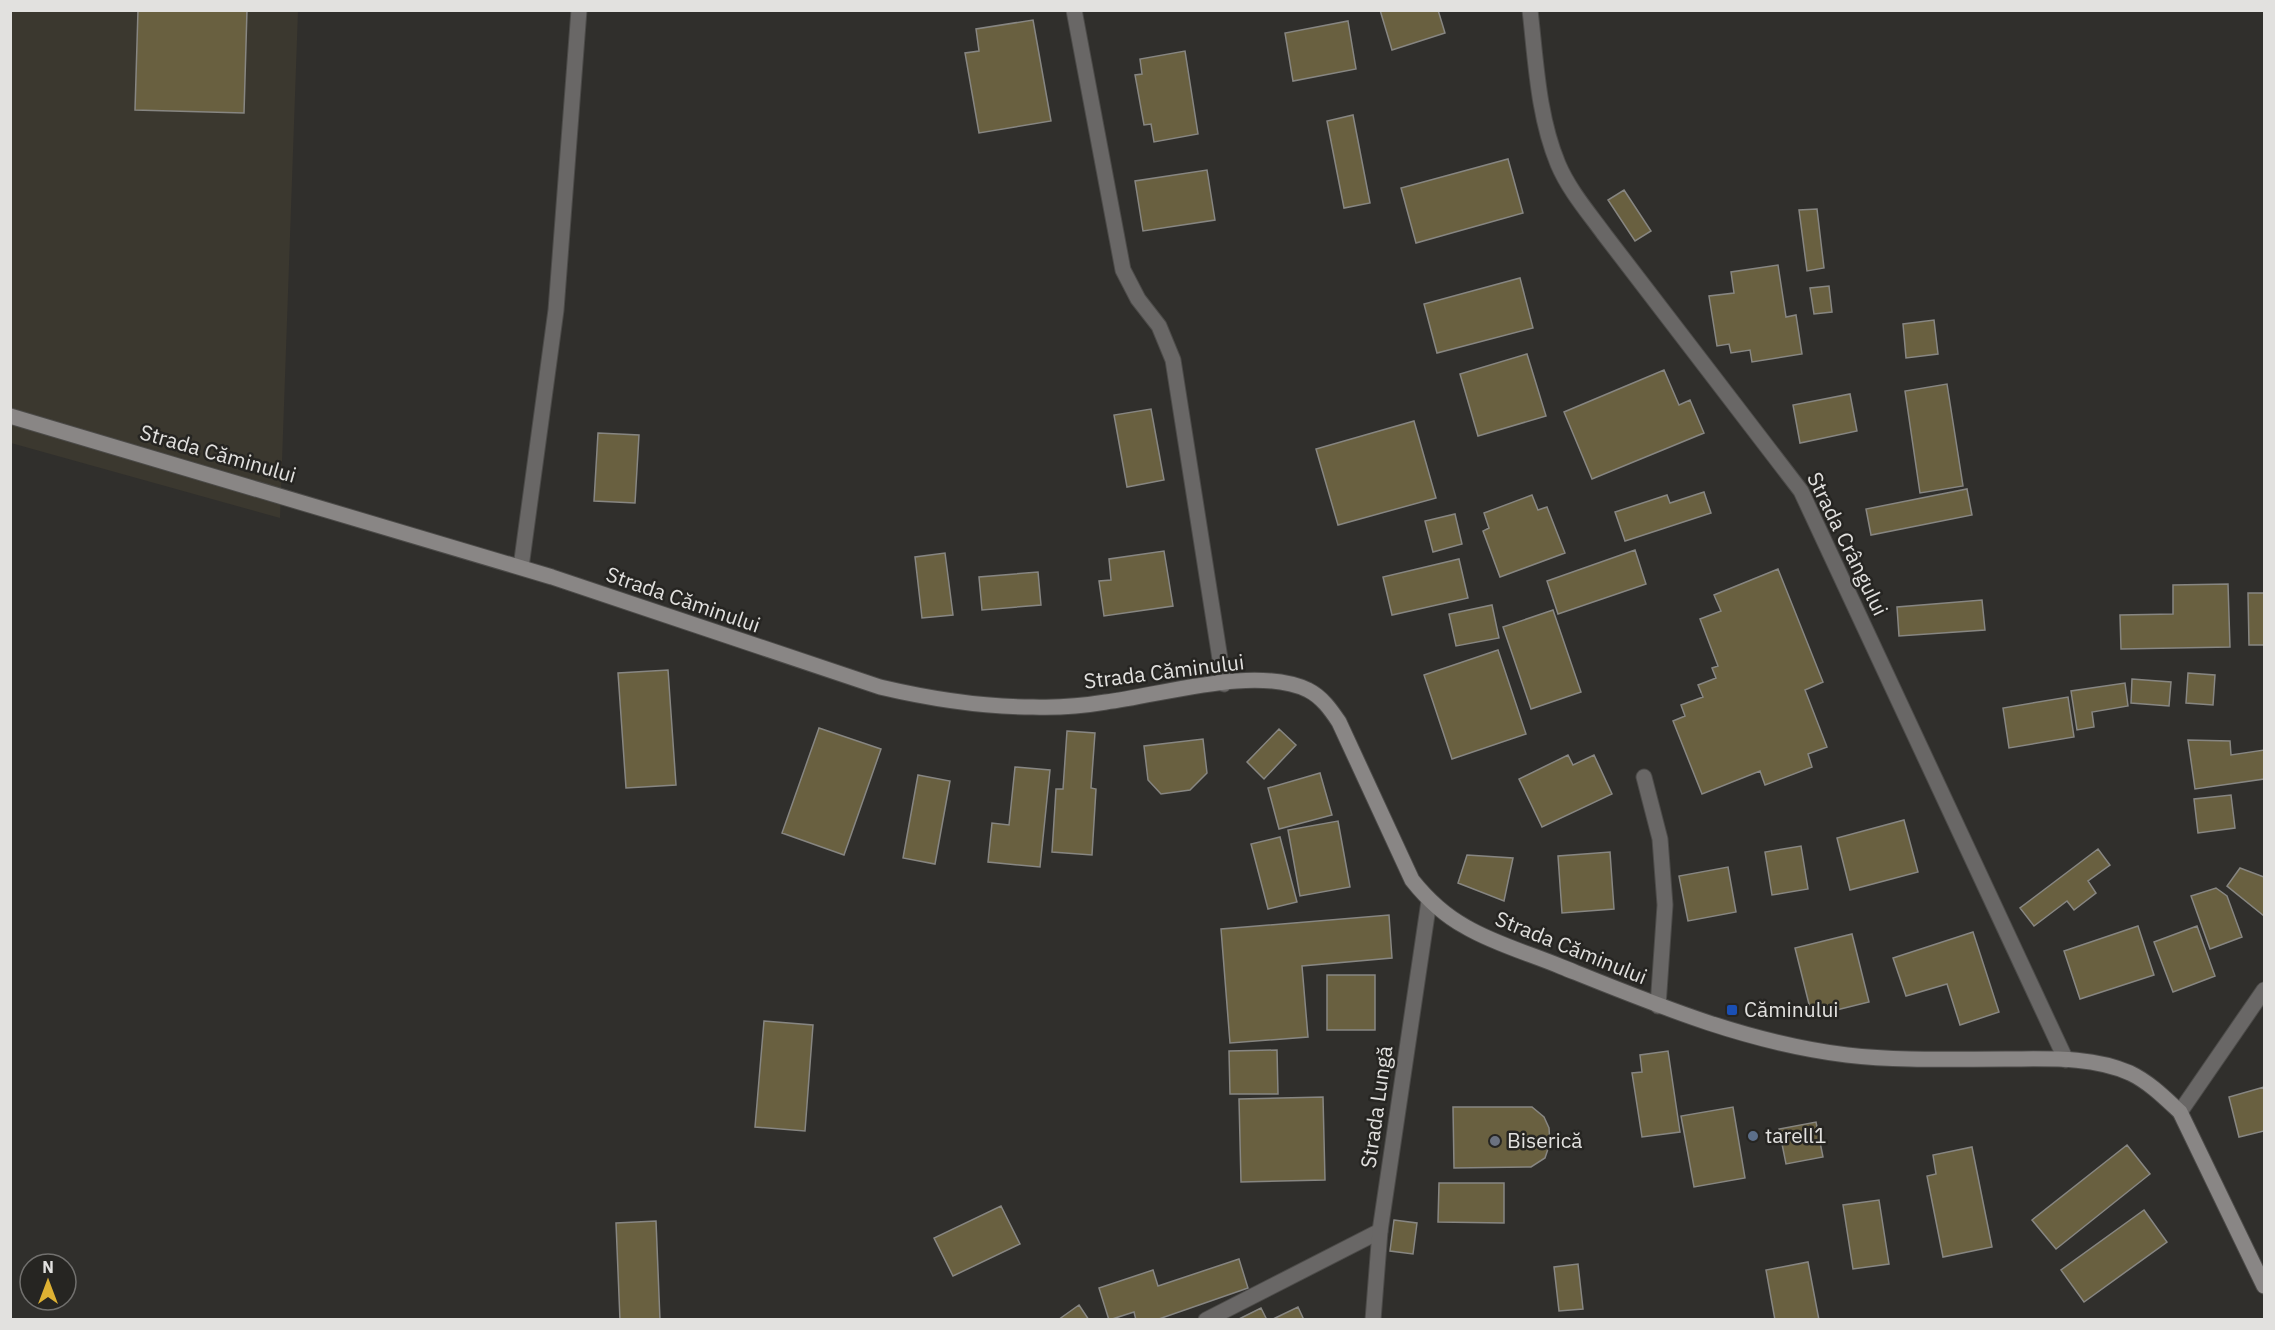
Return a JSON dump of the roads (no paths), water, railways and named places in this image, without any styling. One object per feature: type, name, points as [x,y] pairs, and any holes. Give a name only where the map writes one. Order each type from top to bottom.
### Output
[{"type":"street","points":[[521,567],[556,309],[579,10]]},
{"type":"street","points":[[1074,10],[1122,270],[1137,299],[1159,326],[1173,360],[1224,684]]},
{"type":"street","name":"Strada Crângului","points":[[1530,10],[1540,97],[1547,131],[1559,166],[1598,225],[1801,491],[2066,1059]]},
{"type":"street","name":"Strada Căminului","points":[[10,416],[521,567],[858,680],[936,700],[1034,708],[1104,703],[1224,684],[1258,681],[1288,684],[1309,691],[1326,704],[1339,722],[1412,880],[1429,901],[1468,929],[1658,1006],[1739,1033],[1847,1055],[1930,1059],[2066,1059],[2101,1064],[2131,1074],[2156,1090],[2180,1112],[2265,1286]]},
{"type":"street","points":[[1644,777],[1660,839],[1665,905],[1658,1006]]},
{"type":"street","name":"Strada Lungă","points":[[1373,1320],[1380,1231],[1429,901]]},
{"type":"street","points":[[2180,1112],[2265,990]]},
{"type":"street","points":[[1206,1320],[1380,1231]]},
{"type":"place","name":"Căminului","points":[[1732,1010]]},
{"type":"place","name":"tarell1","points":[[1753,1136]]},
{"type":"place","name":"Biserică","points":[[1495,1141]]}]
